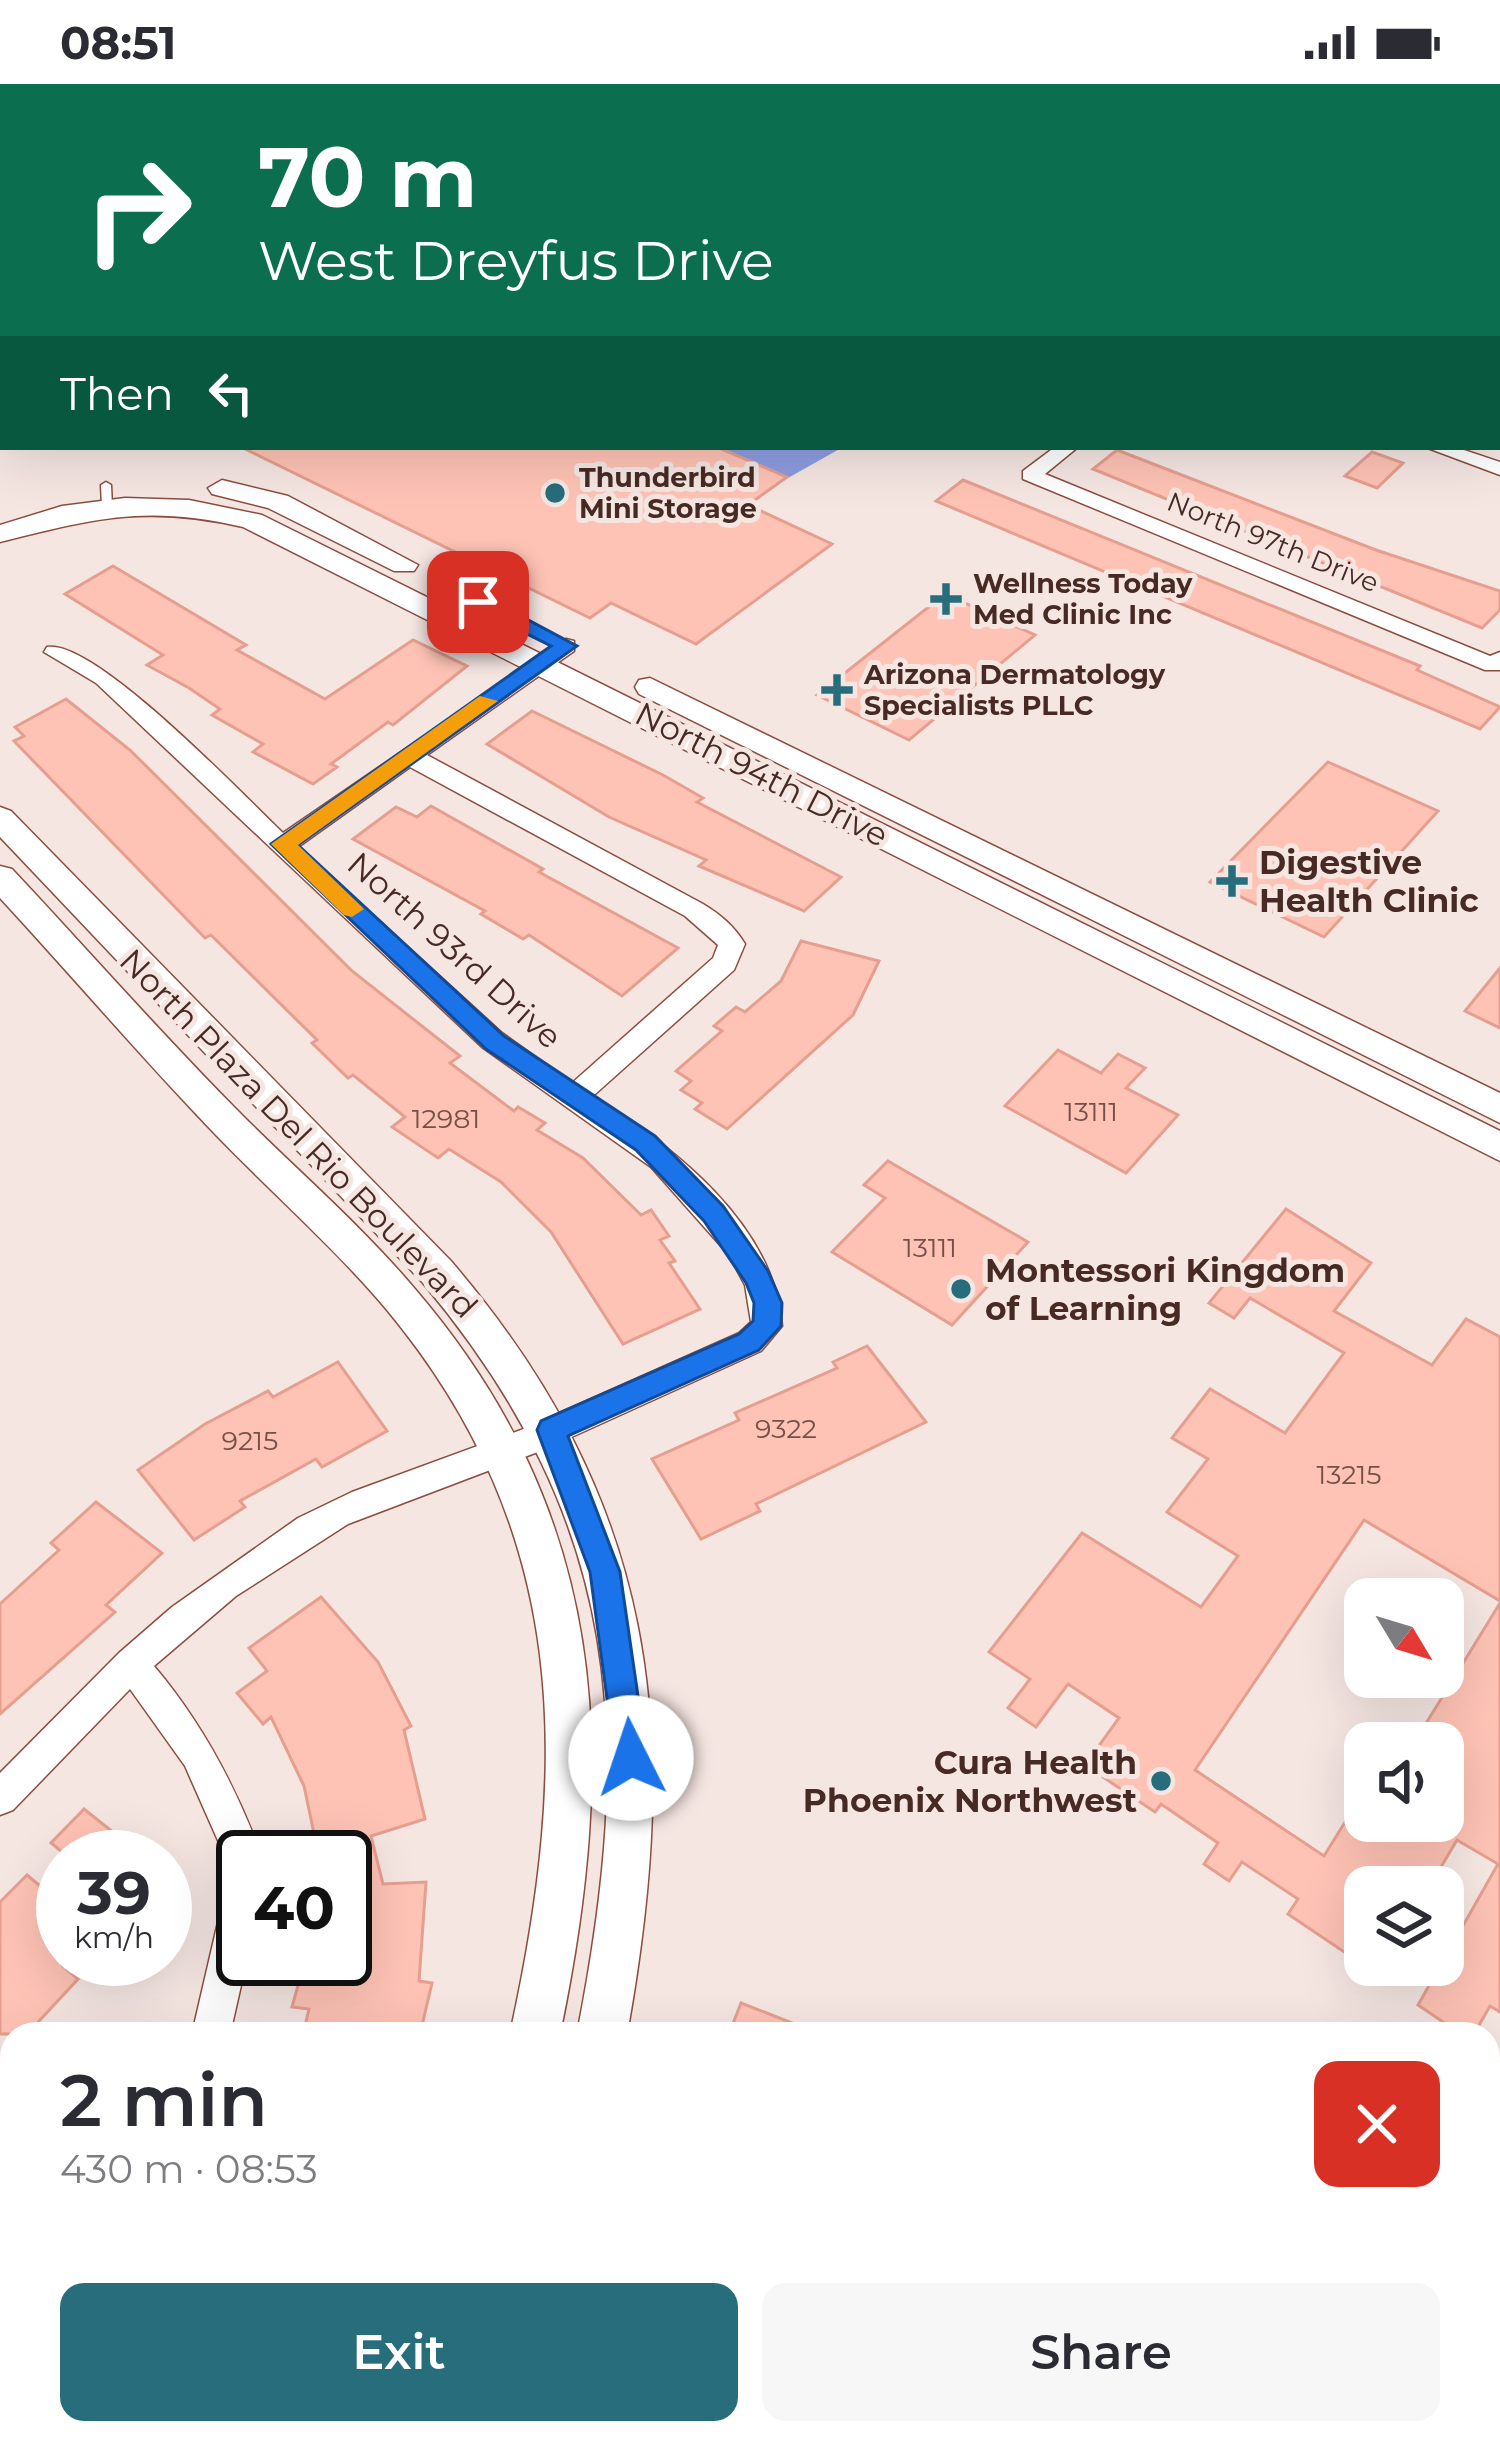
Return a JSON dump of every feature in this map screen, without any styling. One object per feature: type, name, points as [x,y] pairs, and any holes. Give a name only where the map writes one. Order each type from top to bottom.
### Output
[{"type":"street","name":"North 97th Drive","points":[[1064,450],[1030,475],[1497,662]]},
{"type":"street","points":[[1444,450],[1500,469]]},
{"type":"street","name":"North 94th Drive","points":[[0,534],[106,496]]},
{"type":"street","name":"North 94th Drive","points":[[0,510],[106,496],[252,520],[554,654],[1054,905],[1500,1148]]},
{"type":"street","name":"North 93rd Drive","points":[[55,652],[104,679],[495,1042],[645,1143],[713,1213],[758,1278],[768,1303],[767,1326],[749,1342],[551,1430]]},
{"type":"street","points":[[283,844],[554,654]]},
{"type":"street","points":[[409,756],[694,910],[717,925],[732,944],[725,964],[574,1096]]},
{"type":"street","name":"North Plaza Del Rio Boulevard","points":[[0,818],[437,1272],[498,1344],[551,1430],[605,1572],[627,1706],[633,1799],[622,1918],[604,2022]]},
{"type":"street","name":"North Plaza Del Rio Boulevard","points":[[0,878],[420,1322],[479,1407],[501,1451],[538,1544],[575,1712],[573,1800],[561,1905],[537,2022]]},
{"type":"street","name":"North 94th Drive","points":[[1054,905],[1500,1109]]},
{"type":"street","points":[[0,1798],[131,1664],[202,1602],[311,1527],[388,1491],[551,1430]]},
{"type":"street","points":[[131,1664],[190,1732],[235,1830]]},
{"type":"street","points":[[573,1800],[633,1799]]},
{"type":"street","points":[[214,2022],[222,1986]]},
{"type":"water","points":[[724,450],[838,450],[788,478]]},
{"type":"building","points":[[247,450],[724,450],[787,477],[748,505],[832,544],[696,644],[611,603],[590,618]]},
{"type":"building","points":[[1117,450],[1376,550],[1500,591],[1500,610],[1482,628],[1093,469]]},
{"type":"building","points":[[1372,452],[1403,463],[1377,488],[1345,476]]},
{"type":"building","points":[[963,480],[1420,666],[1417,670],[1500,707],[1480,729],[936,501]]},
{"type":"building","points":[[113,566],[246,645],[237,650],[325,699],[413,640],[467,666],[393,725],[388,722],[331,764],[337,767],[313,784],[253,752],[263,744],[212,715],[220,709],[147,665],[163,655],[65,594]]},
{"type":"building","points":[[945,594],[1035,635],[909,740],[817,695]]},
{"type":"building","points":[[66,699],[130,750],[352,971],[460,1056],[450,1063],[514,1111],[518,1107],[545,1123],[537,1130],[583,1158],[641,1215],[651,1210],[669,1236],[660,1240],[675,1261],[669,1263],[700,1309],[623,1344],[551,1232],[501,1182],[449,1149],[438,1158],[392,1127],[405,1117],[353,1075],[348,1078],[312,1043],[317,1040],[211,935],[205,938],[14,741],[24,736],[15,727]]},
{"type":"building","points":[[532,711],[663,775],[703,798],[697,802],[841,877],[804,911],[699,866],[706,860],[609,817],[487,744]]},
{"type":"building","points":[[1328,762],[1438,811],[1324,937],[1210,882]]},
{"type":"building","points":[[431,806],[678,948],[622,996],[529,935],[523,939],[481,914],[485,911],[353,839],[396,807],[417,817]]},
{"type":"building","points":[[801,941],[879,961],[853,1015],[727,1129],[695,1109],[702,1103],[681,1090],[691,1081],[676,1071],[722,1031],[714,1026],[736,1007],[745,1012],[781,981]]},
{"type":"building","points":[[1500,968],[1500,1028],[1465,1011]]},
{"type":"building","points":[[1058,1050],[1101,1073],[1118,1054],[1145,1068],[1126,1088],[1178,1115],[1126,1173],[1005,1106]]},
{"type":"building","points":[[888,1161],[1028,1242],[952,1325],[832,1252],[885,1198],[864,1185]]},
{"type":"building","points":[[1286,1209],[1371,1263],[1334,1311],[1432,1365],[1466,1319],[1500,1337],[1500,1601],[1364,1520],[1195,1770],[1324,1856],[1344,1824],[1344,1842],[1456,1842],[1442,1866],[1344,1866],[1344,1952],[1288,1914],[1298,1899],[1242,1862],[1229,1881],[1204,1864],[1218,1843],[1161,1804],[1155,1812],[1085,1765],[1119,1718],[1068,1684],[1036,1727],[1008,1708],[1030,1679],[989,1652],[1082,1533],[1201,1607],[1238,1556],[1167,1512],[1208,1459],[1172,1438],[1210,1389],[1285,1433],[1344,1353],[1250,1298],[1234,1318],[1209,1303]]},
{"type":"building","points":[[867,1346],[926,1422],[756,1504],[760,1511],[701,1539],[652,1459],[739,1420],[735,1413],[837,1368],[833,1362]]},
{"type":"building","points":[[338,1362],[387,1431],[322,1467],[316,1459],[240,1501],[245,1507],[194,1540],[138,1470],[205,1424],[268,1391],[273,1397]]},
{"type":"building","points":[[96,1502],[162,1553],[106,1605],[115,1612],[0,1714],[0,1604],[59,1550],[51,1543]]},
{"type":"building","points":[[321,1597],[378,1662],[411,1726],[404,1730],[425,1819],[372,1836],[372,1830],[313,1830],[304,1786],[271,1717],[263,1724],[237,1693],[267,1671],[249,1648]]},
{"type":"building","points":[[1500,1603],[1500,2012],[1490,2006],[1481,2022],[1443,2022],[1418,2005],[1429,1986],[1464,1986],[1464,1924],[1498,1864],[1460,1842],[1464,1722],[1427,1722],[1442,1698],[1464,1698],[1464,1662]]},
{"type":"building","points":[[84,1809],[110,1830],[64,1830]]},
{"type":"building","points":[[372,1840],[383,1884],[426,1882],[419,1981],[432,1983],[423,2022],[306,2022],[309,2009],[292,2007],[298,1986],[372,1986]]},
{"type":"building","points":[[27,1875],[36,1882],[36,1986],[72,1986],[38,2022],[0,2022],[0,1902]]},
{"type":"building","points":[[741,2003],[789,2022],[734,2022]]},
{"type":"slow traffic","points":[[352,909],[283,844],[487,701]]},
{"type":"place","name":"Thunderbird Mini Storage","points":[[555,493]]},
{"type":"place","name":"Wellness Today Med Clinic Inc","points":[[946,599]]},
{"type":"place","name":"Arizona Dermatology Specialists PLLC","points":[[837,690]]},
{"type":"place","name":"Digestive Health Clinic","points":[[1232,881]]},
{"type":"place","name":"Montessori Kingdom of Learning","points":[[961,1289]]},
{"type":"place","name":"Cura Health Phoenix Northwest","points":[[1161,1781]]},
{"type":"route","points":[[478,602],[566,646],[283,844],[495,1042],[645,1143],[681,1177],[713,1213],[758,1278],[768,1303],[767,1326],[749,1342],[551,1430],[578,1490],[605,1572],[622,1664],[631,1758]]}]
